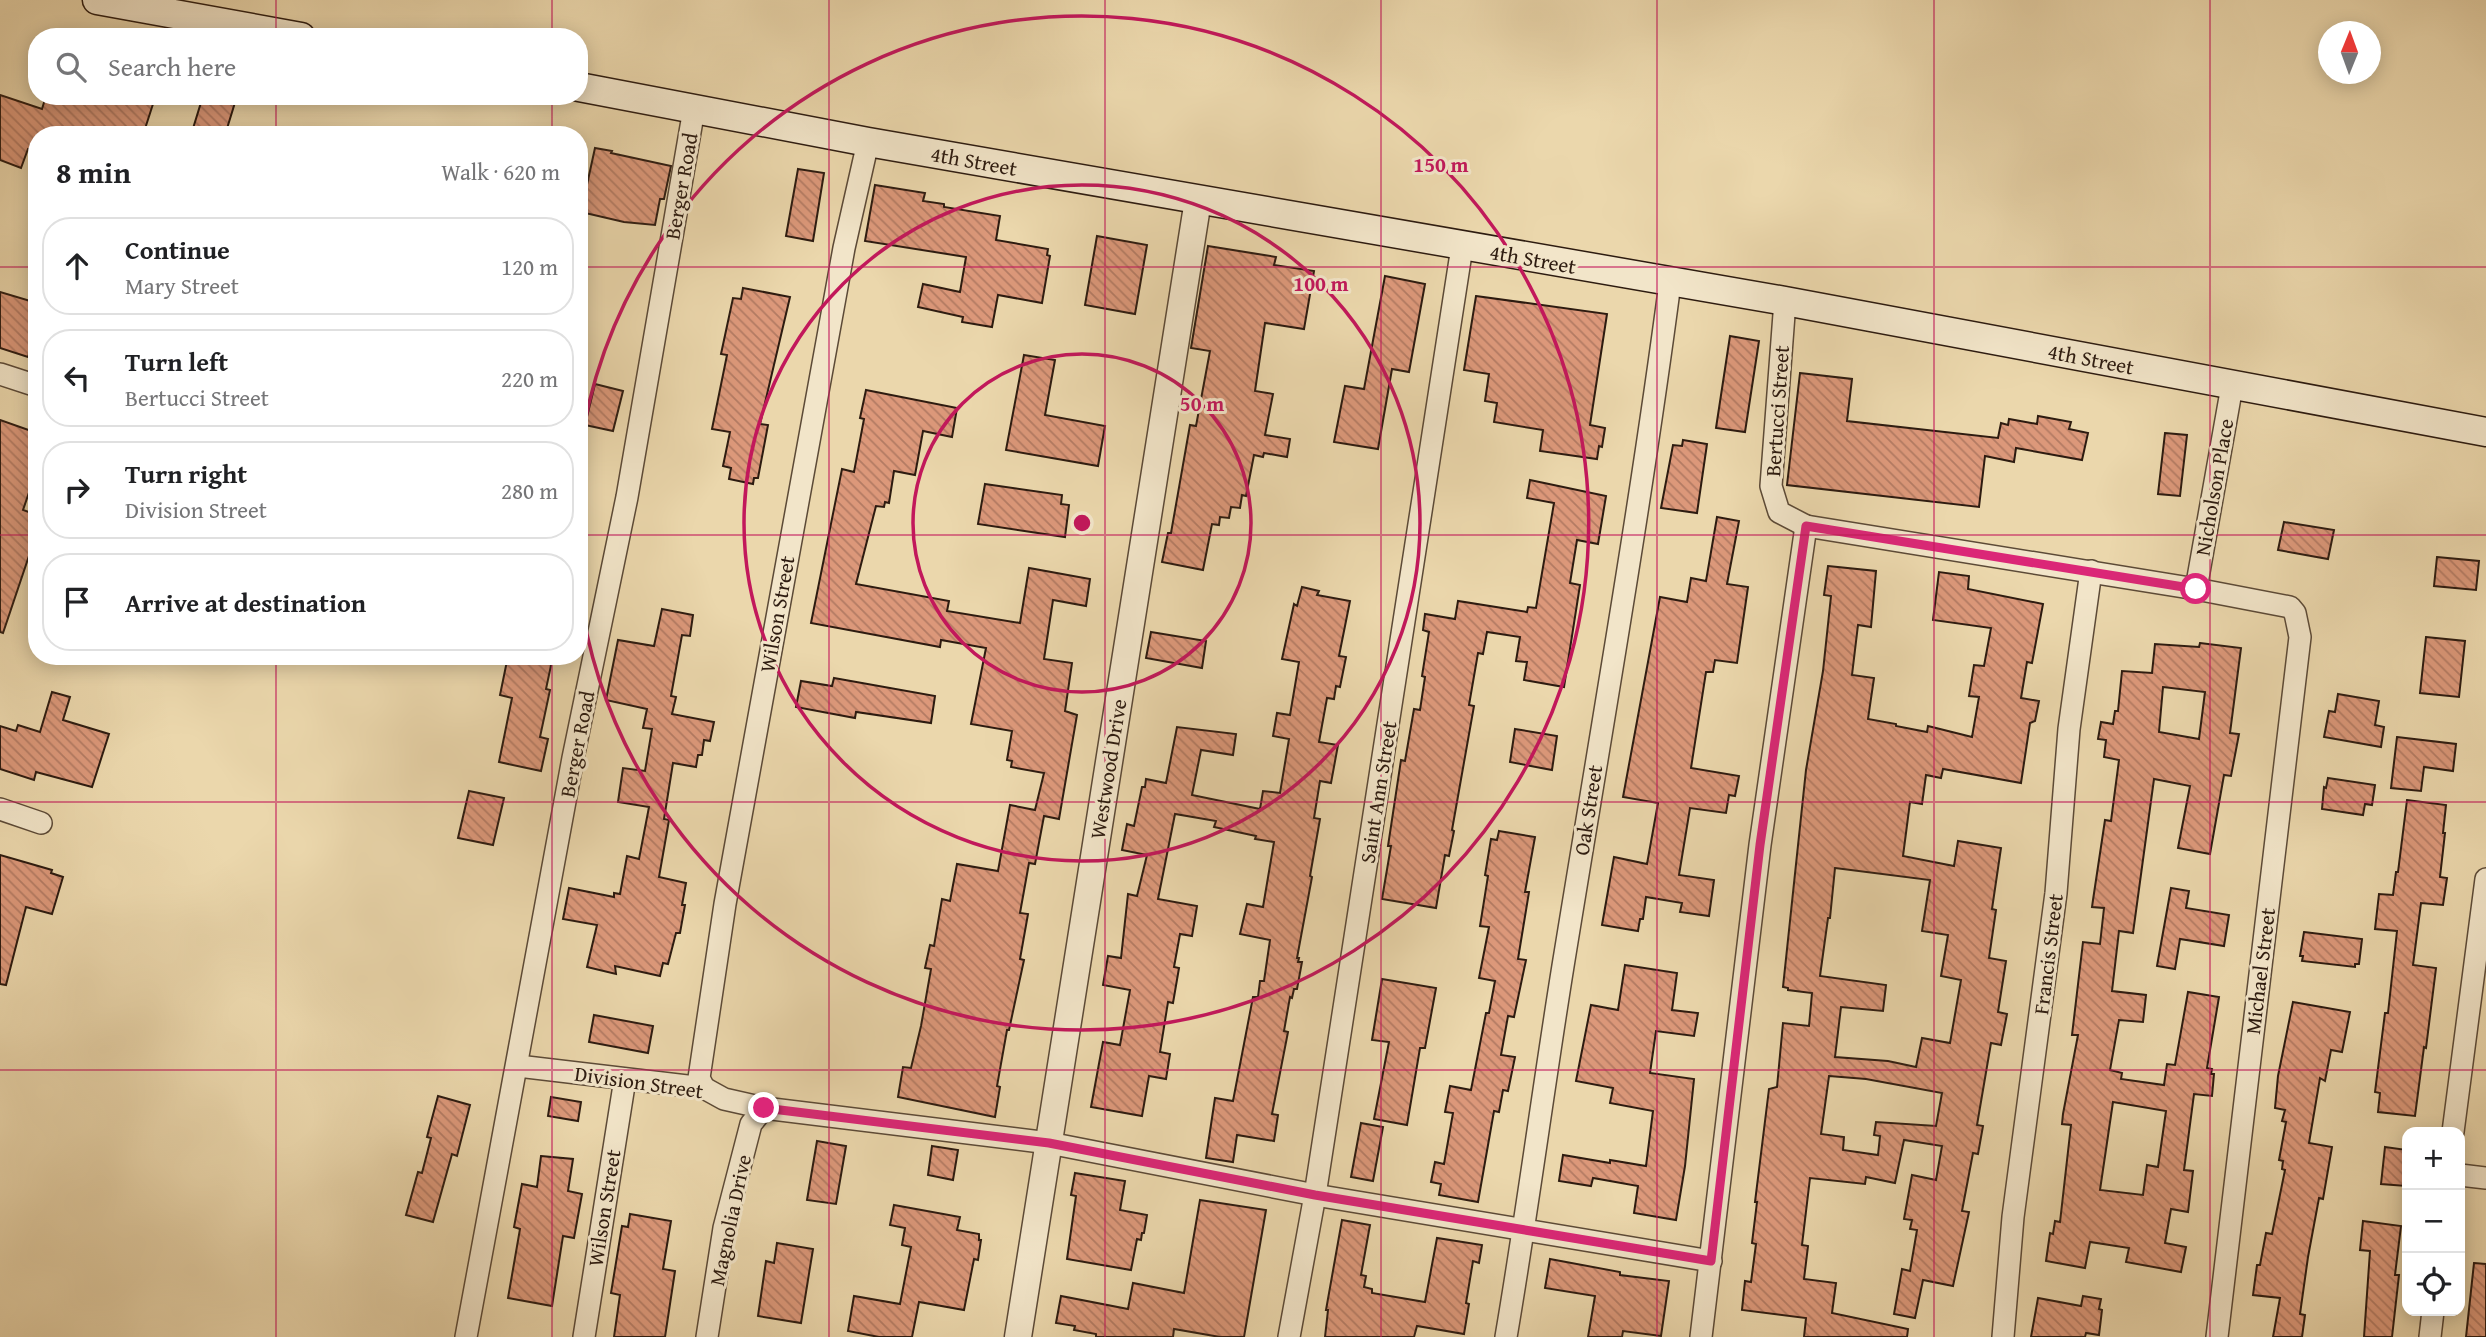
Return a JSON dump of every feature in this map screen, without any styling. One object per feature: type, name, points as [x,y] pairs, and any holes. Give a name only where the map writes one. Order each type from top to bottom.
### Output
[{"type":"main road","points":[[97,0],[252,28]]},
{"type":"main road","name":"4th Street","points":[[588,89],[1198,201],[1785,302],[2486,432]]},
{"type":"street","name":"Berger Road","points":[[466,1337],[573,758],[627,497],[694,109]]},
{"type":"street","name":"Wilson Street","points":[[704,1088],[699,1078],[725,904],[844,248],[868,142]]},
{"type":"street","name":"Westwood Drive","points":[[1018,1337],[1198,201]]},
{"type":"street","name":"Saint Ann Street","points":[[1289,1337],[1315,1195],[1462,247]]},
{"type":"street","name":"Oak Street","points":[[1506,1337],[1561,977],[1653,413],[1671,283]]},
{"type":"street","name":"Bertucci Street","points":[[1785,302],[1772,486],[1779,512],[1806,526]]},
{"type":"street","points":[[0,374],[28,383]]},
{"type":"street","name":"Nicholson Place","points":[[2196,589],[2232,386]]},
{"type":"street","points":[[1701,1337],[1760,845],[1806,526],[2196,589]]},
{"type":"street","name":"Francis Street","points":[[2003,1337],[2013,1217],[2056,893],[2069,729],[2091,572]]},
{"type":"street","name":"Michael Street","points":[[2196,589],[2290,607],[2295,613],[2300,637],[2217,1337]]},
{"type":"street","points":[[0,809],[41,823]]},
{"type":"street","points":[[2454,1127],[2486,879]]},
{"type":"street","name":"Division Street","points":[[518,1066],[704,1088],[724,1099],[764,1108],[1049,1143],[1315,1195],[1524,1232],[1711,1261]]},
{"type":"street","name":"Wilson Street","points":[[584,1337],[625,1079]]},
{"type":"street","name":"Magnolia Drive","points":[[707,1337],[724,1228],[751,1124],[764,1108]]},
{"type":"street","points":[[2465,1176],[2486,1178]]},
{"type":"street","points":[[2430,1337],[2432,1316]]},
{"type":"building","points":[[0,95],[42,109],[43,105],[153,105],[146,126],[28,126],[28,149],[21,168],[0,160]]},
{"type":"building","points":[[200,105],[234,105],[228,126],[194,126]]},
{"type":"building","points":[[595,148],[671,166],[655,225],[624,222],[588,214],[588,180]]},
{"type":"building","points":[[798,169],[824,173],[813,241],[786,236]]},
{"type":"building","points":[[875,185],[925,193],[923,201],[944,204],[944,207],[1000,216],[996,240],[1048,249],[1047,255],[1050,256],[1042,303],[998,295],[992,327],[962,322],[963,317],[918,307],[923,284],[960,292],[966,257],[865,241]]},
{"type":"building","points":[[1097,236],[1147,245],[1135,314],[1085,305]]},
{"type":"building","points":[[1208,246],[1276,257],[1274,265],[1314,271],[1304,329],[1265,323],[1255,391],[1273,394],[1265,435],[1290,439],[1287,457],[1264,453],[1263,457],[1254,455],[1246,496],[1242,495],[1240,508],[1231,507],[1229,518],[1220,517],[1219,525],[1212,524],[1203,570],[1162,562],[1168,533],[1171,533],[1190,425],[1196,426],[1210,351],[1191,348]]},
{"type":"building","points":[[1385,276],[1425,284],[1409,372],[1392,369],[1378,449],[1334,442],[1345,386],[1364,389]]},
{"type":"building","points":[[743,288],[790,297],[760,424],[768,425],[758,478],[754,478],[753,484],[729,479],[731,468],[723,466],[730,432],[712,429],[727,355],[721,354],[733,298],[741,299]]},
{"type":"building","points":[[0,292],[28,300],[28,357],[0,348]]},
{"type":"building","points":[[1476,296],[1607,314],[1590,425],[1605,428],[1597,459],[1540,451],[1543,430],[1494,422],[1497,403],[1485,401],[1489,374],[1464,370]]},
{"type":"building","points":[[1730,336],[1759,341],[1745,432],[1716,428]]},
{"type":"building","points":[[1024,355],[1055,360],[1045,415],[1105,426],[1098,466],[1006,450]]},
{"type":"building","points":[[1800,373],[1852,379],[1847,421],[1998,438],[2001,423],[2008,425],[2009,419],[2037,424],[2038,416],[2071,422],[2069,429],[2088,433],[2082,460],[2016,448],[2014,462],[1985,456],[1979,507],[1787,485]]},
{"type":"building","points":[[595,384],[623,391],[613,431],[588,426],[588,413]]},
{"type":"building","points":[[866,390],[957,408],[952,437],[923,431],[915,475],[894,471],[889,503],[885,502],[884,507],[876,506],[856,584],[949,601],[947,611],[1020,623],[1029,568],[1090,579],[1086,606],[1053,600],[1044,659],[1072,663],[1065,711],[1077,715],[1059,819],[1044,816],[1035,864],[1029,863],[1020,913],[1028,914],[1020,959],[1024,960],[1007,1030],[997,1086],[1000,1087],[995,1117],[898,1097],[903,1067],[911,1068],[921,1026],[931,969],[925,968],[930,945],[934,946],[942,899],[950,901],[957,864],[998,871],[1010,805],[1035,810],[1044,773],[1011,767],[1012,761],[1007,760],[1012,731],[971,724],[986,648],[941,640],[940,647],[811,623],[842,469],[854,472],[864,419],[860,418]]},
{"type":"building","points":[[0,420],[28,430],[28,495],[23,510],[28,512],[28,559],[3,633],[0,632]]},
{"type":"building","points":[[2165,433],[2187,435],[2180,496],[2158,494]]},
{"type":"building","points":[[1683,440],[1707,444],[1697,513],[1661,508],[1673,445],[1682,446]]},
{"type":"building","points":[[1530,480],[1606,496],[1598,544],[1577,540],[1570,583],[1580,585],[1564,687],[1524,680],[1527,662],[1516,661],[1520,637],[1487,632],[1483,654],[1478,653],[1469,705],[1474,706],[1452,830],[1454,831],[1449,856],[1445,855],[1436,908],[1382,899],[1401,760],[1405,761],[1414,709],[1420,710],[1425,677],[1422,676],[1429,632],[1423,630],[1425,614],[1455,619],[1458,601],[1527,612],[1528,607],[1536,608],[1554,503],[1527,498]]},
{"type":"building","points":[[985,484],[1062,495],[1061,504],[1069,505],[1065,537],[978,524]]},
{"type":"building","points":[[1717,517],[1739,521],[1727,584],[1748,587],[1737,663],[1715,660],[1713,672],[1706,672],[1691,768],[1739,776],[1735,796],[1729,795],[1726,813],[1690,808],[1679,875],[1714,880],[1709,916],[1680,912],[1682,903],[1646,897],[1643,919],[1640,919],[1638,931],[1602,925],[1614,857],[1647,864],[1658,803],[1623,797],[1660,597],[1687,602],[1691,578],[1706,581]]},
{"type":"building","points":[[2284,522],[2334,530],[2328,559],[2278,550]]},
{"type":"building","points":[[2437,557],[2479,561],[2476,590],[2434,586]]},
{"type":"building","points":[[1828,566],[1876,571],[1871,627],[1858,625],[1852,675],[1874,678],[1868,719],[1927,732],[1928,726],[1972,737],[1979,697],[1969,696],[1974,665],[1984,666],[1991,628],[1933,620],[1939,572],[1969,576],[1968,589],[2043,604],[2032,663],[2027,662],[2021,698],[2039,701],[2035,721],[2030,723],[2021,783],[1943,769],[1941,778],[1926,775],[1922,804],[1910,802],[1903,856],[1954,866],[1958,841],[2001,848],[1992,909],[1996,910],[1989,958],[2006,961],[1998,1012],[2007,1014],[2001,1045],[1991,1043],[1977,1125],[1983,1126],[1978,1154],[1973,1153],[1962,1211],[1969,1212],[1953,1286],[1923,1280],[1915,1318],[1894,1314],[1902,1269],[1910,1271],[1917,1230],[1910,1229],[1912,1220],[1904,1219],[1912,1175],[1936,1180],[1942,1146],[1904,1140],[1895,1183],[1866,1177],[1865,1184],[1810,1178],[1802,1245],[1808,1246],[1804,1279],[1836,1283],[1832,1313],[1908,1329],[1907,1337],[1804,1337],[1806,1318],[1742,1310],[1745,1281],[1751,1282],[1756,1244],[1752,1243],[1755,1202],[1769,1089],[1777,1087],[1783,1023],[1809,1026],[1812,993],[1783,987],[1806,770],[1823,671],[1831,596],[1824,595]],"holes":[[[1835,868],[1930,880],[1922,931],[1948,935],[1941,976],[1961,980],[1950,1043],[1922,1038],[1916,1067],[1888,1061],[1835,1057],[1841,1007],[1883,1011],[1886,985],[1820,976]],[[1829,1076],[1866,1079],[1942,1093],[1936,1126],[1876,1122],[1874,1135],[1880,1136],[1878,1155],[1843,1150],[1844,1137],[1821,1134]]]},
{"type":"building","points":[[1302,587],[1319,591],[1317,595],[1350,601],[1339,656],[1346,657],[1340,687],[1336,686],[1334,699],[1327,698],[1319,742],[1338,745],[1331,783],[1320,781],[1314,818],[1320,819],[1297,958],[1298,962],[1302,962],[1297,989],[1294,989],[1292,998],[1290,997],[1284,1031],[1288,1032],[1272,1114],[1278,1115],[1274,1141],[1237,1135],[1233,1162],[1206,1158],[1215,1098],[1233,1101],[1253,997],[1258,997],[1260,981],[1264,981],[1270,940],[1240,934],[1247,904],[1263,907],[1274,842],[1214,827],[1216,821],[1175,814],[1158,899],[1197,906],[1192,936],[1180,934],[1174,967],[1179,968],[1173,1003],[1168,1002],[1160,1052],[1170,1054],[1166,1079],[1149,1076],[1142,1116],[1091,1107],[1103,1042],[1120,1045],[1130,990],[1103,985],[1108,956],[1121,958],[1128,894],[1137,896],[1147,855],[1122,850],[1127,824],[1134,826],[1146,779],[1166,783],[1177,727],[1236,734],[1233,755],[1201,750],[1192,795],[1260,809],[1263,791],[1280,793],[1289,739],[1273,736],[1277,713],[1290,715],[1299,662],[1282,659],[1294,604],[1297,606]]},
{"type":"building","points":[[662,609],[693,615],[690,636],[682,635],[671,696],[676,697],[672,714],[714,722],[710,741],[704,740],[702,755],[698,755],[696,767],[673,763],[664,819],[669,820],[659,877],[686,883],[680,933],[676,933],[668,964],[663,963],[660,976],[615,966],[616,974],[587,967],[597,925],[563,919],[569,888],[614,897],[614,893],[620,894],[627,856],[639,859],[649,807],[618,802],[623,768],[645,771],[652,729],[643,728],[647,709],[606,700],[618,640],[654,646]]},
{"type":"building","points":[[1151,632],[1206,641],[1202,668],[1146,658]]},
{"type":"building","points":[[2426,637],[2465,641],[2459,697],[2420,693]]},
{"type":"building","points":[[2200,643],[2241,648],[2230,733],[2239,734],[2231,776],[2224,775],[2210,854],[2178,848],[2190,786],[2154,779],[2133,933],[2119,931],[2112,991],[2146,995],[2143,1022],[2119,1020],[2110,1070],[2122,1073],[2121,1079],[2164,1085],[2167,1064],[2175,1065],[2188,992],[2219,997],[2207,1068],[2212,1069],[2211,1074],[2214,1074],[2212,1096],[2194,1094],[2184,1170],[2193,1171],[2188,1212],[2171,1209],[2165,1243],[2186,1247],[2181,1272],[2126,1262],[2129,1248],[2090,1242],[2085,1268],[2046,1261],[2050,1233],[2053,1234],[2055,1221],[2060,1222],[2071,1125],[2062,1124],[2078,1035],[2072,1035],[2083,942],[2100,944],[2104,908],[2092,907],[2105,820],[2111,821],[2119,760],[2104,757],[2106,740],[2098,739],[2101,722],[2113,724],[2115,711],[2118,711],[2122,671],[2152,673],[2155,644],[2199,647]],"holes":[[[2163,687],[2205,692],[2199,739],[2159,732]],[[2113,1102],[2166,1111],[2158,1167],[2147,1165],[2143,1195],[2100,1190]]]},
{"type":"building","points":[[506,665],[551,665],[546,689],[550,690],[540,737],[548,739],[541,771],[499,762],[512,698],[500,695]]},
{"type":"building","points":[[834,678],[935,696],[931,723],[856,712],[855,718],[796,707],[801,681],[832,686]]},
{"type":"building","points":[[52,692],[70,697],[63,720],[109,734],[92,787],[36,772],[34,780],[0,769],[0,726],[16,731],[18,725],[40,732]]},
{"type":"building","points":[[2338,694],[2379,701],[2375,725],[2384,727],[2381,747],[2324,737],[2329,711],[2335,712]]},
{"type":"building","points":[[1515,729],[1557,736],[1552,770],[1510,762]]},
{"type":"building","points":[[2397,737],[2456,744],[2453,771],[2424,767],[2421,791],[2391,788]]},
{"type":"building","points":[[2328,778],[2375,785],[2372,805],[2365,804],[2363,815],[2322,809],[2324,787],[2326,788]]},
{"type":"building","points":[[469,791],[504,798],[493,845],[458,838]]},
{"type":"building","points":[[2407,800],[2446,805],[2440,877],[2447,878],[2443,905],[2421,903],[2413,965],[2436,968],[2415,1116],[2378,1112],[2380,1093],[2375,1092],[2385,1013],[2388,1013],[2397,931],[2375,929],[2379,894],[2393,895]]},
{"type":"building","points":[[1499,831],[1535,837],[1525,892],[1529,892],[1518,959],[1526,960],[1514,1017],[1508,1016],[1501,1055],[1515,1057],[1508,1091],[1503,1090],[1499,1112],[1494,1111],[1478,1202],[1439,1195],[1441,1184],[1431,1182],[1435,1162],[1444,1164],[1453,1113],[1445,1112],[1450,1086],[1471,1090],[1486,1013],[1489,1013],[1495,981],[1479,978],[1489,927],[1480,926],[1491,839],[1497,840]]},
{"type":"building","points":[[0,855],[52,870],[51,873],[63,877],[52,914],[26,907],[6,985],[0,984]]},
{"type":"building","points":[[2171,888],[2189,891],[2186,908],[2229,915],[2224,946],[2180,939],[2175,969],[2157,966]]},
{"type":"building","points":[[2304,932],[2362,939],[2359,964],[2355,964],[2355,967],[2302,961],[2303,956],[2300,956]]},
{"type":"building","points":[[1625,965],[1677,973],[1672,1010],[1698,1013],[1694,1036],[1656,1031],[1650,1073],[1694,1079],[1676,1220],[1634,1213],[1638,1186],[1593,1178],[1591,1186],[1559,1181],[1563,1155],[1646,1166],[1653,1111],[1610,1103],[1613,1088],[1576,1081],[1591,1005],[1618,1010]]},
{"type":"building","points":[[1382,979],[1436,988],[1425,1048],[1420,1048],[1407,1125],[1374,1119],[1389,1042],[1372,1040]]},
{"type":"building","points":[[2293,1002],[2350,1012],[2342,1052],[2331,1050],[2325,1081],[2320,1078],[2309,1143],[2332,1147],[2323,1199],[2319,1198],[2308,1257],[2300,1314],[2305,1315],[2302,1337],[2273,1337],[2280,1298],[2253,1295],[2257,1265],[2260,1265],[2266,1233],[2272,1234],[2285,1170],[2282,1169],[2283,1161],[2279,1160],[2286,1122],[2282,1121],[2285,1110],[2275,1108],[2278,1076]]},
{"type":"building","points":[[594,1015],[653,1026],[648,1053],[589,1042]]},
{"type":"building","points":[[438,1096],[470,1105],[457,1156],[452,1154],[433,1222],[406,1215],[418,1172],[422,1173],[431,1138],[427,1137]]},
{"type":"building","points":[[551,1097],[581,1102],[578,1121],[548,1116]]},
{"type":"building","points":[[1361,1123],[1383,1127],[1373,1181],[1351,1177]]},
{"type":"building","points":[[817,1141],[846,1146],[836,1204],[807,1200]]},
{"type":"building","points":[[932,1146],[958,1150],[953,1180],[928,1175]]},
{"type":"building","points":[[2385,1147],[2402,1149],[2402,1186],[2381,1184]]},
{"type":"building","points":[[541,1156],[573,1159],[568,1191],[582,1194],[574,1238],[563,1236],[552,1306],[508,1298],[520,1229],[514,1227],[522,1184],[537,1187]]},
{"type":"building","points":[[1075,1173],[1125,1181],[1120,1210],[1147,1215],[1144,1233],[1141,1240],[1137,1239],[1131,1270],[1067,1259],[1076,1196],[1071,1195]]},
{"type":"building","points":[[1200,1200],[1266,1210],[1244,1337],[1220,1337],[1174,1329],[1173,1337],[1096,1337],[1096,1334],[1074,1330],[1075,1326],[1056,1323],[1061,1296],[1128,1309],[1133,1283],[1184,1293]]},
{"type":"building","points":[[894,1205],[960,1217],[957,1230],[979,1234],[981,1240],[978,1260],[974,1259],[964,1310],[919,1302],[912,1337],[879,1337],[848,1331],[854,1296],[900,1304],[911,1247],[902,1245],[905,1228],[890,1225]]},
{"type":"building","points":[[630,1214],[671,1221],[663,1269],[675,1271],[665,1337],[614,1337],[620,1295],[611,1293],[622,1226],[628,1227]]},
{"type":"building","points":[[1342,1220],[1370,1225],[1361,1275],[1366,1276],[1364,1287],[1372,1289],[1372,1293],[1425,1302],[1437,1238],[1482,1245],[1479,1263],[1473,1261],[1464,1334],[1417,1326],[1414,1337],[1325,1337],[1326,1310]]},
{"type":"building","points":[[2363,1221],[2401,1226],[2392,1337],[2364,1337],[2370,1251],[2360,1250]]},
{"type":"building","points":[[777,1243],[813,1249],[801,1323],[758,1316],[766,1261],[774,1263]]},
{"type":"building","points":[[1550,1259],[1620,1272],[1620,1275],[1669,1281],[1661,1336],[1623,1331],[1622,1337],[1588,1337],[1595,1296],[1545,1288]]},
{"type":"building","points":[[2474,1263],[2486,1264],[2486,1337],[2466,1337]]},
{"type":"building","points":[[2083,1296],[2101,1299],[2099,1335],[2086,1333],[2085,1337],[2031,1337],[2038,1298],[2081,1306]]},
{"type":"route","points":[[764,1108],[1049,1143],[1315,1195],[1524,1232],[1711,1261],[1760,845],[1806,526],[2196,589]]}]
